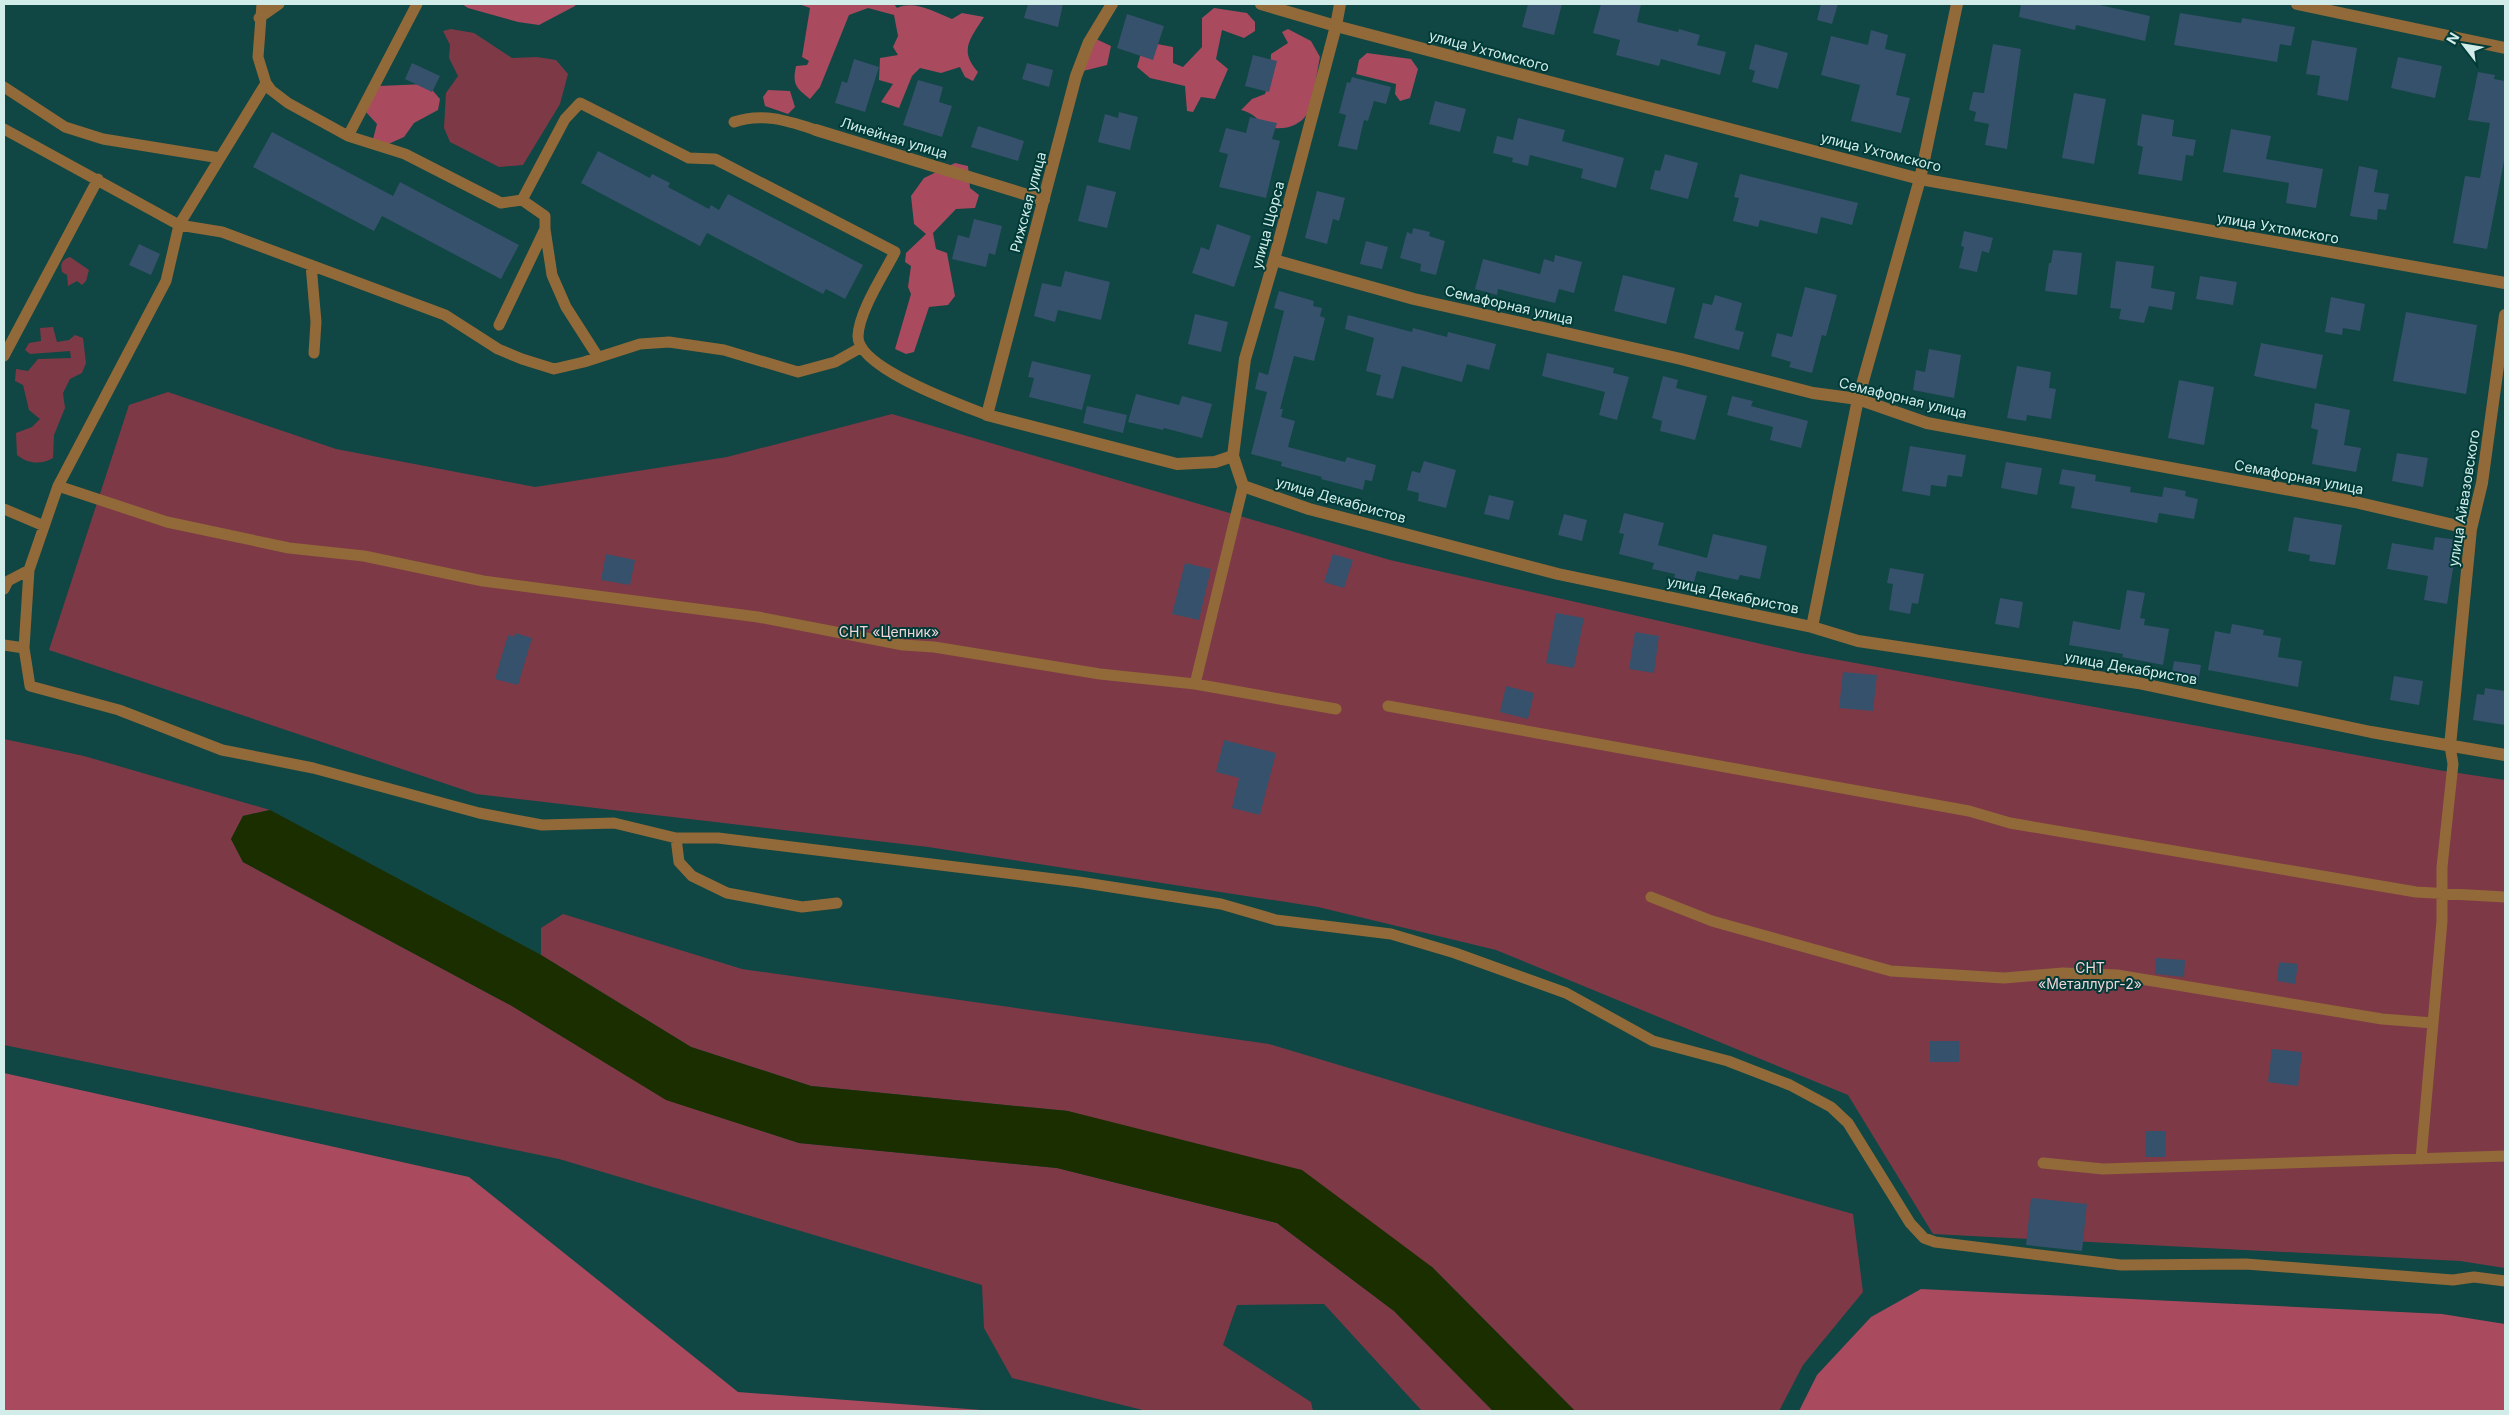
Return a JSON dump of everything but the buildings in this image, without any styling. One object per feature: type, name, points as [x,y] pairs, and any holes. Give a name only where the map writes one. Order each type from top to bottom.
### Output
[{"type":"street","name":"Рижская улица","points":[[987,415],[1076,76],[1089,42],[1112,4]]},
{"type":"street","name":"улица Ухтомского","points":[[1260,4],[1336,26],[1920,179],[2505,283]]},
{"type":"street","name":"улица Щорса","points":[[1233,456],[1245,359],[1274,260],[1336,26],[1340,4]]},
{"type":"street","points":[[1812,626],[1858,399],[1920,179],[1957,4]]},
{"type":"street","points":[[2297,4],[2505,48]]},
{"type":"street","name":"Линейная улица","points":[[816,130],[1044,200]]},
{"type":"street","name":"Семафорная улица","points":[[1274,260],[1414,299],[1681,359],[1813,393],[1858,399],[1928,423],[2355,502],[2472,529]]},
{"type":"street","name":"улица Айвазовского","points":[[2450,746],[2472,529],[2482,483],[2505,315]]},
{"type":"street","points":[[987,415],[1177,464],[1215,462],[1233,456],[1243,486]]},
{"type":"street","name":"улица Декабристов","points":[[1243,486],[1309,509],[1558,574],[1812,626],[1858,641],[2138,683],[2371,732],[2505,755]]},
{"type":"lane","points":[[262,4],[259,18],[258,58],[266,84],[288,103],[348,136],[405,154],[501,202],[522,200],[546,216],[545,229],[552,274],[566,307],[598,357]]},
{"type":"lane","points":[[259,18],[279,4]]},
{"type":"lane","points":[[348,136],[417,4]]},
{"type":"lane","points":[[266,84],[180,225],[166,281],[58,486],[29,570],[24,648],[30,686],[119,710],[222,750],[313,768],[479,814],[542,825],[614,823],[676,838],[718,838],[1079,882],[1221,904],[1276,920],[1391,934],[1455,953],[1566,993],[1654,1041],[1746,1068],[1790,1085],[1831,1107],[1848,1124],[1910,1223],[1924,1238],[1935,1242],[2121,1265],[2246,1264],[2453,1280],[2474,1277],[2505,1281]]},
{"type":"lane","points":[[4,87],[65,127],[103,139],[220,158]]},
{"type":"lane","points":[[522,200],[565,120],[580,104],[689,158],[715,159],[895,252],[863,315],[858,336],[860,348],[887,370],[922,390],[987,415]]},
{"type":"lane","name":"Линейная улица","points":[[734,122],[749,117],[782,119],[816,130]]},
{"type":"lane","points":[[4,129],[180,225],[222,232],[445,315],[498,349],[522,360],[554,369],[584,362],[640,344],[669,342],[724,350],[798,372],[835,362],[860,348]]},
{"type":"lane","points":[[4,356],[98,179]]},
{"type":"lane","points":[[499,325],[545,229]]},
{"type":"lane","points":[[311,265],[316,322],[314,353]]},
{"type":"lane","points":[[58,486],[166,522],[289,548],[364,556],[483,581],[758,617],[904,645],[934,647],[1100,674],[1195,684],[1336,709]]},
{"type":"lane","points":[[1195,684],[1243,486]]},
{"type":"lane","points":[[4,510],[44,526]]},
{"type":"lane","points":[[4,589],[8,581],[29,570]]},
{"type":"lane","points":[[4,644],[24,648]]},
{"type":"lane","points":[[1388,706],[1970,811],[2020,824],[2416,892],[2505,897]]},
{"type":"lane","points":[[2421,1159],[2442,921],[2442,867],[2453,764],[2450,746]]},
{"type":"lane","points":[[676,838],[679,862],[692,876],[727,893],[802,908],[837,904]]},
{"type":"lane","points":[[1651,897],[1712,921],[1891,971],[2004,978],[2063,973],[2117,975],[2382,1019],[2433,1023]]},
{"type":"lane","points":[[2043,1163],[2103,1169],[2505,1156]]},
{"type":"green space","points":[[451,29],[474,33],[512,58],[537,57],[556,60],[568,74],[560,104],[523,165],[499,167],[450,142],[444,128],[446,93],[458,76],[449,58],[450,45],[443,31]]},
{"type":"green space","points":[[70,257],[89,270],[86,281],[82,285],[77,281],[68,286],[67,275],[62,272],[61,266],[63,261]]},
{"type":"green space","points":[[53,327],[57,342],[69,340],[75,335],[83,338],[86,363],[82,373],[70,379],[63,393],[65,408],[54,435],[53,458],[44,462],[35,462],[17,455],[16,433],[32,427],[40,419],[29,410],[23,385],[15,381],[16,369],[28,371],[38,359],[71,358],[70,351],[30,354],[25,350],[29,343],[41,341],[40,328]]},
{"type":"green space","points":[[168,392],[336,449],[535,487],[727,457],[892,414],[1390,560],[1801,653],[2438,770],[2505,780],[2505,1268],[2460,1261],[1933,1234],[1848,1095],[1496,950],[1318,907],[928,847],[476,794],[49,650],[129,405]]},
{"type":"green space","points":[[4,739],[84,756],[270,810],[243,816],[231,839],[243,862],[512,1006],[667,1100],[799,1143],[1057,1168],[1277,1223],[1394,1311],[1493,1411],[1422,1411],[1324,1304],[1237,1305],[1223,1345],[1311,1402],[1313,1411],[1147,1411],[1012,1378],[984,1328],[982,1285],[559,1159],[4,1045]]},
{"type":"green space","points":[[563,914],[742,969],[1269,1044],[1542,1126],[1853,1214],[1863,1292],[1803,1365],[1779,1411],[1575,1411],[1432,1267],[1068,1111],[811,1086],[691,1047],[541,955],[541,928]]},
{"type":"shaded area","points":[[462,4],[576,4],[539,25],[518,22],[468,8]]},
{"type":"shaded area","points":[[799,4],[894,4],[897,8],[911,5],[925,8],[952,19],[962,13],[984,17],[971,38],[968,50],[972,64],[978,72],[973,81],[965,77],[960,67],[941,73],[920,68],[912,76],[899,108],[881,102],[893,84],[879,80],[880,58],[898,55],[893,47],[898,36],[894,15],[868,8],[849,15],[820,87],[810,99],[798,89],[795,82],[796,66],[807,65],[809,61],[802,57],[810,8]]},
{"type":"shaded area","points":[[1214,8],[1247,13],[1255,22],[1255,31],[1244,38],[1222,30],[1216,59],[1228,69],[1215,99],[1201,97],[1193,112],[1187,111],[1185,86],[1150,78],[1137,67],[1141,53],[1152,43],[1173,47],[1173,63],[1183,67],[1202,47],[1202,18]]},
{"type":"shaded area","points":[[1288,29],[1311,41],[1320,57],[1313,95],[1307,114],[1300,122],[1285,128],[1275,128],[1266,126],[1251,114],[1241,110],[1252,99],[1265,94],[1270,78],[1271,54],[1288,43],[1282,32]]},
{"type":"shaded area","points":[[1096,39],[1111,46],[1107,65],[1083,71]]},
{"type":"shaded area","points":[[1367,53],[1411,59],[1418,69],[1410,98],[1400,101],[1395,94],[1396,84],[1356,74],[1359,60]]},
{"type":"shaded area","points":[[427,84],[440,99],[438,110],[414,123],[404,137],[386,145],[373,139],[377,124],[365,111],[378,86]]},
{"type":"shaded area","points":[[768,90],[790,91],[795,107],[788,114],[765,106],[763,97]]},
{"type":"shaded area","points":[[955,163],[968,166],[970,188],[979,195],[975,208],[956,209],[933,233],[936,249],[947,253],[955,296],[948,305],[929,307],[914,352],[906,354],[895,349],[911,294],[908,287],[911,266],[905,262],[906,253],[926,234],[914,224],[911,196],[924,178]]},
{"type":"shaded area","points":[[270,810],[541,955],[691,1047],[811,1086],[1068,1111],[1302,1170],[1432,1267],[1575,1411],[1493,1411],[1394,1311],[1277,1223],[1057,1168],[799,1143],[666,1100],[512,1006],[243,862],[231,839],[243,816]]},
{"type":"shaded area","points":[[4,1073],[469,1177],[738,1392],[995,1411],[4,1411]]},
{"type":"shaded area","points":[[1921,1289],[2442,1314],[2505,1324],[2505,1411],[1799,1411],[1817,1375],[1871,1317]]},
{"type":"park label","name":"СНТ «Цепник»","points":[[889,632]]},
{"type":"park label","name":"СНТ «Металлург-2»","points":[[2090,976]]}]
